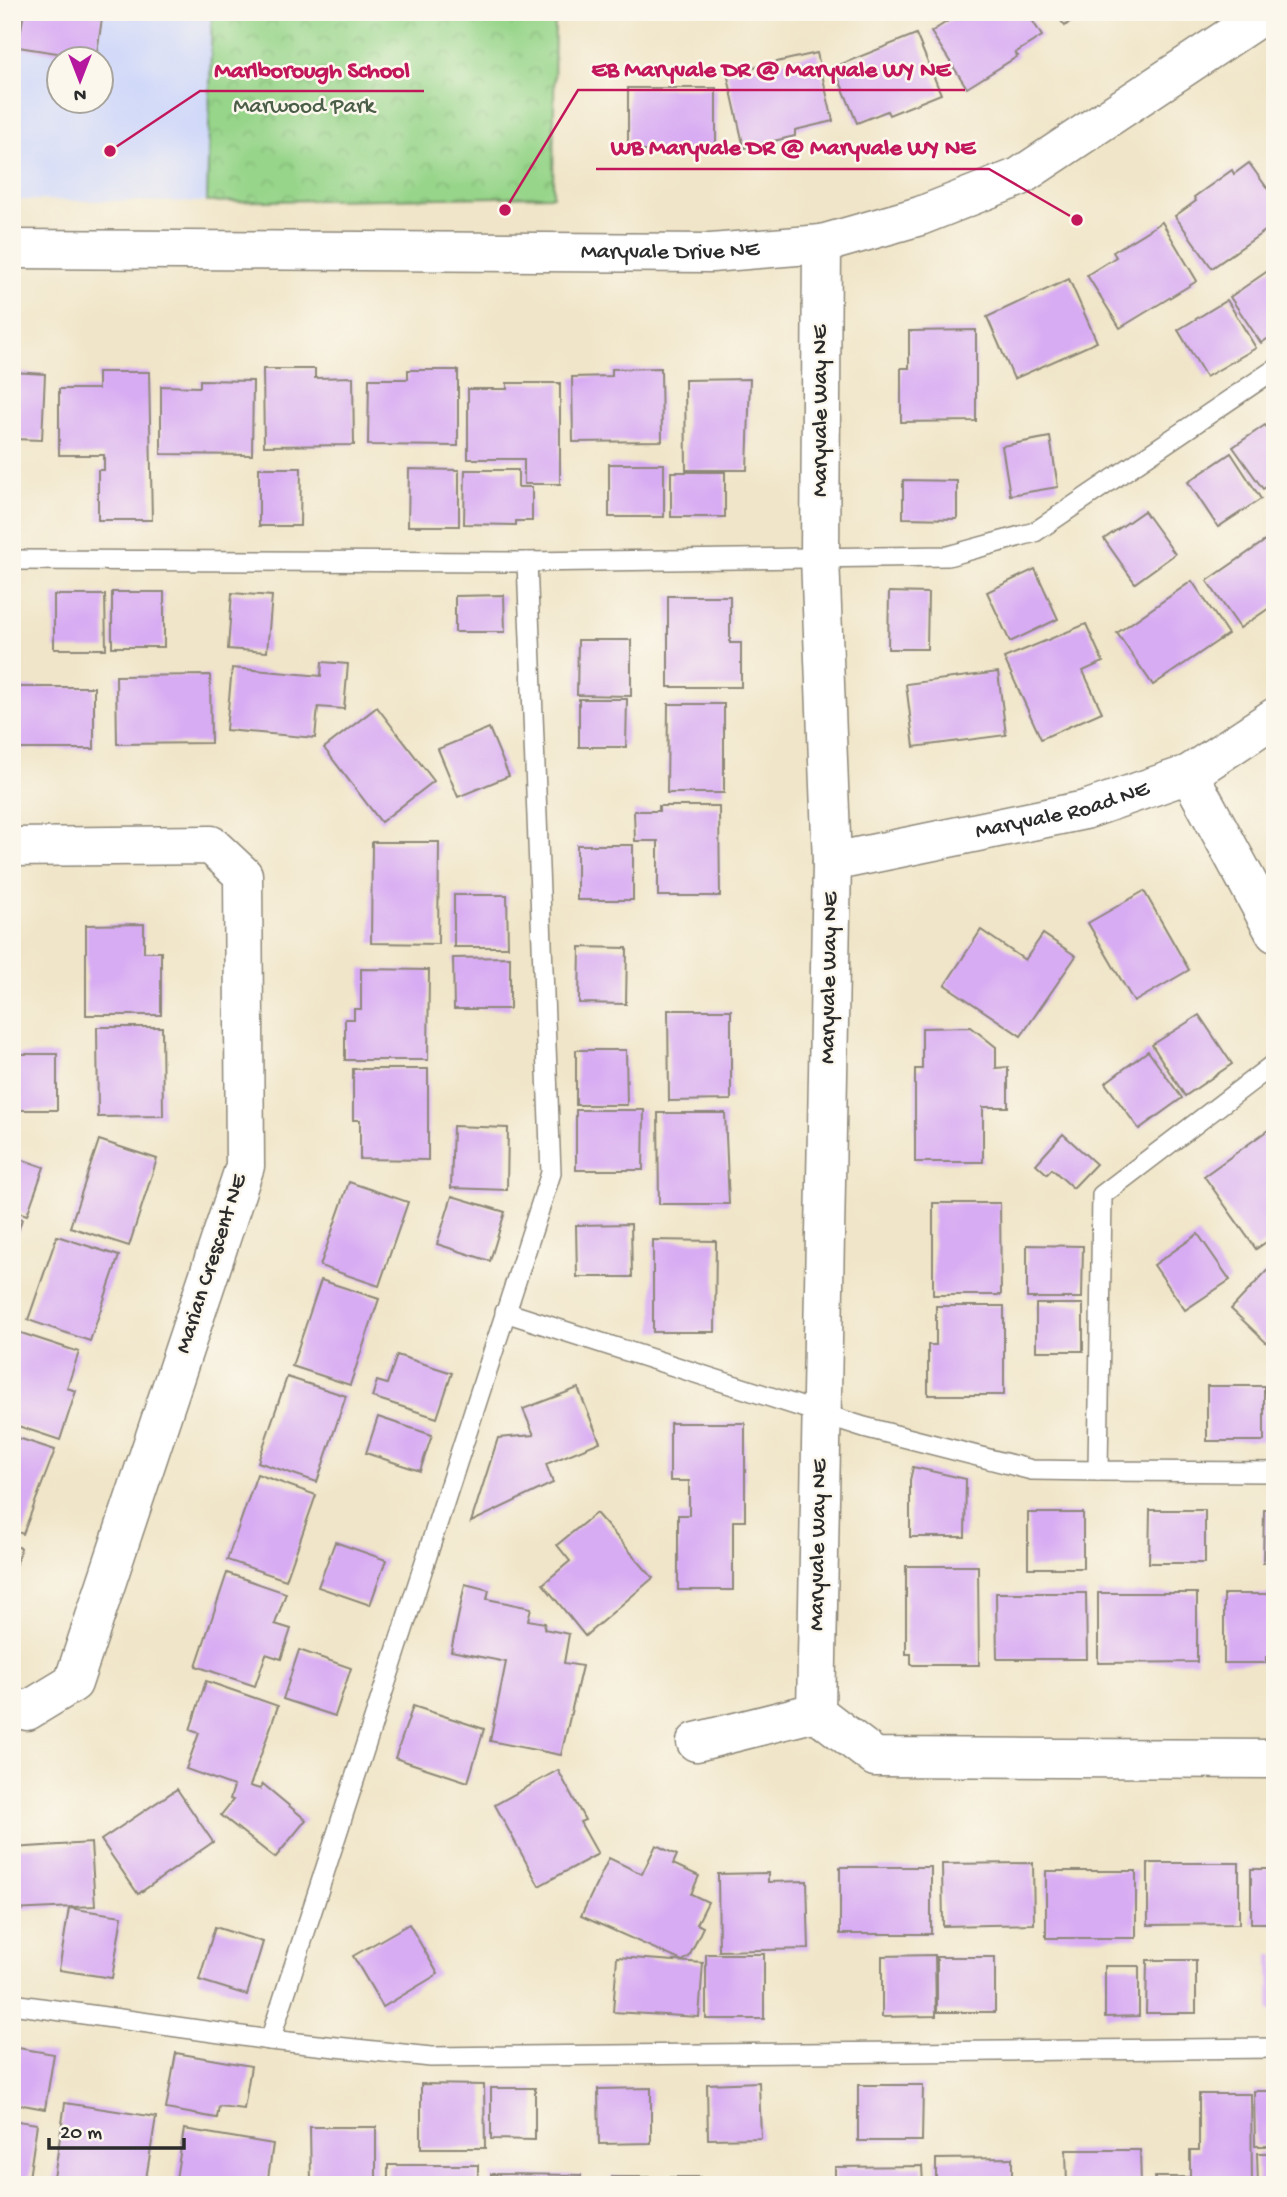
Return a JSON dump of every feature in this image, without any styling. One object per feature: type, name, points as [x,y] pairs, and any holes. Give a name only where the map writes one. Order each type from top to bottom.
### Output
[{"type":"street","name":"Maryvale Drive NE","points":[[12,249],[711,253],[822,244],[920,216],[1019,177],[1267,12]]},
{"type":"street","name":"Maryvale Way NE","points":[[816,1712],[832,862],[820,557],[822,244]]},
{"type":"street","name":"Maryvale Road NE","points":[[832,862],[1085,810],[1189,774],[1275,717]]},
{"type":"street","points":[[1189,774],[1275,933]]},
{"type":"street","name":"Marian Crescent NE","points":[[12,847],[211,845],[243,875],[245,1166],[73,1682],[27,1711],[12,1706]]},
{"type":"street","points":[[696,1742],[816,1712],[875,1757],[1275,1759]]},
{"type":"lane","points":[[12,560],[527,562],[948,556],[1035,533],[1275,369]]},
{"type":"lane","points":[[270,2040],[551,1173],[527,562]]},
{"type":"lane","points":[[1098,1471],[1102,1195],[1275,1063]]},
{"type":"lane","points":[[505,1312],[822,1415],[1032,1470],[1275,1472]]},
{"type":"lane","points":[[12,2004],[270,2040],[431,2057],[1275,2048]]},
{"type":"shaded area","points":[[12,12],[212,12],[207,202],[12,200]]},
{"type":"green space","name":"Marwood Park","points":[[212,12],[555,12],[553,196],[207,202]]},
{"type":"building","points":[[24,12],[103,12],[98,46],[46,46],[46,51],[18,47]]},
{"type":"building","points":[[962,12],[1027,12],[1042,36],[1015,53],[1018,56],[967,88],[931,32]]},
{"type":"building","points":[[1054,12],[1081,12],[1065,26]]},
{"type":"building","points":[[916,34],[941,94],[889,115],[887,111],[857,123],[834,67]]},
{"type":"building","points":[[817,53],[833,121],[795,130],[795,136],[744,148],[727,73]]},
{"type":"building","points":[[628,88],[716,88],[716,151],[628,151]]},
{"type":"building","points":[[1249,163],[1275,199],[1275,224],[1212,268],[1175,216],[1196,201],[1194,197],[1232,170],[1234,174]]},
{"type":"building","points":[[1162,222],[1197,281],[1120,328],[1087,275],[1116,257],[1113,252]]},
{"type":"building","points":[[1272,268],[1275,334],[1261,343],[1230,297]]},
{"type":"building","points":[[1069,279],[1097,342],[1014,379],[987,317]]},
{"type":"building","points":[[1227,300],[1256,348],[1206,377],[1178,330]]},
{"type":"building","points":[[976,330],[976,421],[901,422],[901,368],[909,368],[909,331]]},
{"type":"building","points":[[661,368],[662,441],[573,442],[572,377],[612,376],[612,369]]},
{"type":"building","points":[[263,369],[315,369],[315,378],[353,377],[354,445],[264,446]]},
{"type":"building","points":[[408,370],[458,370],[458,446],[368,445],[369,379],[408,379]]},
{"type":"building","points":[[12,372],[45,374],[42,440],[12,439]]},
{"type":"building","points":[[98,372],[149,372],[152,520],[98,520],[98,470],[104,470],[104,455],[59,455],[59,389],[98,389]]},
{"type":"building","points":[[750,379],[747,470],[686,470],[685,380]]},
{"type":"building","points":[[200,380],[253,381],[252,455],[161,454],[161,386],[200,387]]},
{"type":"building","points":[[507,383],[560,383],[560,484],[524,484],[524,459],[468,459],[468,389],[507,389]]},
{"type":"building","points":[[1265,425],[1275,438],[1275,481],[1263,489],[1233,447]]},
{"type":"building","points":[[1050,437],[1058,487],[1010,495],[1002,446]]},
{"type":"building","points":[[1231,453],[1261,499],[1218,527],[1188,482]]},
{"type":"building","points":[[609,464],[664,464],[664,517],[609,517]]},
{"type":"building","points":[[259,468],[301,468],[300,526],[259,526]]},
{"type":"building","points":[[409,469],[459,470],[459,526],[408,526]]},
{"type":"building","points":[[465,470],[518,470],[518,487],[532,487],[532,521],[516,521],[516,525],[464,524]]},
{"type":"building","points":[[671,472],[725,472],[725,517],[671,517]]},
{"type":"building","points":[[903,480],[957,481],[957,519],[903,518]]},
{"type":"building","points":[[1144,511],[1175,554],[1135,583],[1104,539]]},
{"type":"building","points":[[1275,534],[1275,604],[1240,628],[1207,581]]},
{"type":"building","points":[[1035,569],[1058,619],[1010,642],[987,592]]},
{"type":"building","points":[[1192,581],[1228,634],[1153,685],[1117,633]]},
{"type":"building","points":[[112,592],[164,592],[164,647],[112,647]]},
{"type":"building","points":[[889,592],[928,593],[927,649],[888,649]]},
{"type":"building","points":[[232,593],[272,596],[267,652],[228,649]]},
{"type":"building","points":[[54,595],[105,595],[106,649],[54,649]]},
{"type":"building","points":[[504,595],[505,632],[455,632],[455,596]]},
{"type":"building","points":[[668,596],[730,596],[730,643],[741,643],[741,687],[668,687]]},
{"type":"building","points":[[1086,624],[1103,662],[1083,671],[1102,712],[1041,739],[1004,658]]},
{"type":"building","points":[[578,640],[631,640],[631,696],[577,695]]},
{"type":"building","points":[[322,662],[348,664],[344,709],[318,707],[315,738],[226,730],[232,668],[321,676]]},
{"type":"building","points":[[998,672],[1006,735],[914,747],[906,684]]},
{"type":"building","points":[[210,675],[211,743],[117,744],[116,676]]},
{"type":"building","points":[[12,687],[94,687],[94,749],[12,749]]},
{"type":"building","points":[[579,699],[627,699],[626,747],[579,747]]},
{"type":"building","points":[[668,704],[724,704],[724,793],[667,793]]},
{"type":"building","points":[[377,707],[434,781],[381,822],[324,748]]},
{"type":"building","points":[[489,728],[509,776],[458,797],[438,749]]},
{"type":"building","points":[[659,806],[719,806],[720,896],[658,896],[658,841],[635,841],[634,811],[659,811]]},
{"type":"building","points":[[372,842],[439,842],[438,944],[371,943]]},
{"type":"building","points":[[577,845],[633,845],[633,900],[577,900]]},
{"type":"building","points":[[1144,891],[1189,970],[1134,1002],[1088,923]]},
{"type":"building","points":[[454,895],[507,895],[508,947],[454,947]]},
{"type":"building","points":[[144,924],[144,952],[161,952],[161,1015],[86,1015],[86,925]]},
{"type":"building","points":[[981,930],[1025,960],[1043,934],[1076,956],[1021,1036],[945,985]]},
{"type":"building","points":[[580,947],[627,948],[626,1004],[579,1003]]},
{"type":"building","points":[[510,957],[510,1009],[454,1009],[453,958]]},
{"type":"building","points":[[361,969],[429,970],[428,1060],[345,1060],[345,1019],[354,1019],[354,1009],[361,1009]]},
{"type":"building","points":[[668,1010],[731,1010],[731,1100],[669,1101]]},
{"type":"building","points":[[1199,1015],[1232,1064],[1185,1096],[1152,1045]]},
{"type":"building","points":[[97,1027],[162,1027],[163,1116],[98,1117]]},
{"type":"building","points":[[971,1027],[996,1047],[996,1068],[1008,1067],[1008,1107],[983,1107],[983,1162],[915,1162],[915,1069],[922,1069],[922,1028]]},
{"type":"building","points":[[576,1050],[626,1050],[627,1105],[576,1105]]},
{"type":"building","points":[[1148,1051],[1182,1098],[1139,1129],[1105,1083]]},
{"type":"building","points":[[12,1054],[57,1054],[57,1110],[12,1110]]},
{"type":"building","points":[[353,1069],[428,1069],[428,1160],[360,1159],[360,1120],[353,1120]]},
{"type":"building","points":[[576,1110],[644,1110],[643,1170],[576,1170]]},
{"type":"building","points":[[658,1113],[725,1113],[729,1204],[659,1204]]},
{"type":"building","points":[[453,1126],[508,1128],[507,1190],[451,1188]]},
{"type":"building","points":[[1268,1130],[1275,1139],[1275,1236],[1256,1249],[1204,1176]]},
{"type":"building","points":[[1063,1134],[1096,1164],[1073,1188],[1052,1169],[1047,1174],[1036,1164]]},
{"type":"building","points":[[99,1140],[157,1159],[129,1246],[70,1227]]},
{"type":"building","points":[[12,1156],[44,1167],[27,1215],[12,1210]]},
{"type":"building","points":[[349,1182],[408,1202],[379,1286],[320,1266]]},
{"type":"building","points":[[452,1196],[505,1212],[490,1261],[437,1244]]},
{"type":"building","points":[[933,1203],[1000,1203],[1001,1295],[933,1295]]},
{"type":"building","points":[[12,1216],[22,1219],[13,1248],[12,1248]]},
{"type":"building","points":[[631,1224],[632,1277],[577,1277],[576,1225]]},
{"type":"building","points":[[1198,1234],[1230,1280],[1185,1310],[1154,1265]]},
{"type":"building","points":[[57,1236],[119,1256],[90,1341],[28,1320]]},
{"type":"building","points":[[653,1240],[716,1241],[715,1332],[653,1332]]},
{"type":"building","points":[[1027,1245],[1083,1246],[1082,1298],[1027,1298]]},
{"type":"building","points":[[1275,1262],[1275,1351],[1231,1309]]},
{"type":"building","points":[[321,1280],[379,1299],[350,1385],[292,1366]]},
{"type":"building","points":[[1036,1304],[1083,1304],[1083,1351],[1036,1351]]},
{"type":"building","points":[[936,1306],[1004,1306],[1004,1395],[928,1395],[928,1345],[936,1345]]},
{"type":"building","points":[[15,1331],[79,1352],[67,1388],[76,1391],[60,1440],[12,1424],[12,1340]]},
{"type":"building","points":[[397,1355],[452,1373],[437,1418],[372,1397],[377,1381],[387,1384]]},
{"type":"building","points":[[287,1377],[346,1396],[317,1482],[258,1462]]},
{"type":"building","points":[[1207,1386],[1264,1386],[1264,1441],[1207,1441]]},
{"type":"building","points":[[578,1388],[600,1442],[546,1464],[553,1483],[471,1522],[498,1438],[534,1435],[523,1409]]},
{"type":"building","points":[[378,1417],[432,1435],[420,1471],[366,1453]]},
{"type":"building","points":[[670,1423],[745,1423],[745,1521],[733,1521],[733,1590],[678,1590],[678,1515],[689,1515],[689,1481],[670,1481]]},
{"type":"building","points":[[12,1436],[55,1450],[23,1534],[12,1530]]},
{"type":"building","points":[[913,1467],[966,1479],[965,1537],[910,1537],[910,1480]]},
{"type":"building","points":[[257,1474],[316,1495],[286,1580],[227,1560]]},
{"type":"building","points":[[1150,1510],[1205,1510],[1205,1563],[1149,1563]]},
{"type":"building","points":[[1264,1510],[1275,1510],[1275,1563],[1263,1563]]},
{"type":"building","points":[[596,1513],[653,1578],[585,1636],[543,1584],[570,1561],[557,1545]]},
{"type":"building","points":[[1028,1513],[1083,1513],[1083,1568],[1028,1568]]},
{"type":"building","points":[[335,1542],[386,1560],[370,1605],[318,1587]]},
{"type":"building","points":[[12,1545],[21,1548],[13,1573],[12,1573]]},
{"type":"building","points":[[906,1566],[978,1566],[979,1665],[911,1665],[911,1654],[906,1654]]},
{"type":"building","points":[[227,1573],[286,1593],[275,1624],[291,1629],[281,1659],[266,1654],[255,1686],[196,1666]]},
{"type":"building","points":[[465,1584],[489,1590],[487,1599],[531,1608],[528,1620],[545,1623],[544,1629],[569,1634],[564,1663],[582,1666],[561,1755],[490,1741],[506,1662],[451,1651]]},
{"type":"building","points":[[996,1593],[1086,1593],[1087,1659],[997,1659]]},
{"type":"building","points":[[1098,1593],[1197,1593],[1197,1662],[1098,1663]]},
{"type":"building","points":[[1224,1594],[1275,1594],[1275,1657],[1266,1657],[1266,1663],[1224,1663]]},
{"type":"building","points":[[299,1650],[351,1668],[335,1716],[283,1699]]},
{"type":"building","points":[[206,1681],[278,1706],[250,1786],[260,1789],[263,1784],[306,1820],[275,1858],[221,1815],[233,1800],[230,1799],[234,1786],[186,1769],[199,1733],[190,1730]]},
{"type":"building","points":[[413,1706],[484,1729],[468,1782],[395,1758]]},
{"type":"building","points":[[558,1770],[585,1820],[580,1822],[598,1854],[539,1886],[495,1805]]},
{"type":"building","points":[[177,1789],[213,1842],[138,1894],[101,1840]]},
{"type":"building","points":[[91,1843],[95,1906],[12,1910],[12,1848]]},
{"type":"building","points":[[656,1845],[677,1855],[673,1864],[699,1876],[691,1894],[708,1902],[697,1924],[703,1927],[689,1957],[682,1961],[581,1916],[609,1858],[642,1874]]},
{"type":"building","points":[[1033,1863],[1034,1924],[943,1926],[942,1864]]},
{"type":"building","points":[[1148,1863],[1239,1863],[1239,1924],[1148,1925]]},
{"type":"building","points":[[840,1867],[931,1867],[931,1934],[840,1934]]},
{"type":"building","points":[[1251,1869],[1275,1869],[1275,1923],[1251,1923]]},
{"type":"building","points":[[1046,1871],[1136,1871],[1136,1938],[1046,1938]]},
{"type":"building","points":[[768,1873],[768,1882],[807,1881],[809,1949],[719,1951],[718,1874]]},
{"type":"building","points":[[69,1908],[122,1916],[112,1978],[59,1970]]},
{"type":"building","points":[[409,1924],[438,1974],[383,2007],[353,1956]]},
{"type":"building","points":[[215,1927],[263,1942],[247,1995],[199,1980]]},
{"type":"building","points":[[706,1954],[764,1954],[764,2019],[706,2019]]},
{"type":"building","points":[[1269,1954],[1275,1954],[1275,2011],[1269,2011]]},
{"type":"building","points":[[935,1955],[936,2016],[882,2017],[882,1956]]},
{"type":"building","points":[[617,1957],[703,1963],[699,2017],[613,2012]]},
{"type":"building","points":[[937,1957],[995,1957],[995,2012],[937,2012]]},
{"type":"building","points":[[1147,1960],[1196,1960],[1196,2013],[1146,2013]]},
{"type":"building","points":[[1105,1966],[1139,1966],[1139,2016],[1105,2017]]},
{"type":"building","points":[[12,2047],[54,2054],[45,2109],[12,2103]]},
{"type":"building","points":[[176,2053],[251,2066],[244,2109],[219,2106],[217,2118],[166,2109]]},
{"type":"building","points":[[759,2082],[761,2138],[708,2139],[707,2084]]},
{"type":"building","points":[[421,2084],[484,2085],[485,2148],[421,2148]]},
{"type":"building","points":[[858,2085],[923,2085],[922,2141],[858,2141]]},
{"type":"building","points":[[491,2088],[535,2088],[535,2140],[491,2139]]},
{"type":"building","points":[[651,2088],[651,2143],[599,2144],[598,2089]]},
{"type":"building","points":[[1254,2091],[1275,2091],[1275,2146],[1255,2146]]},
{"type":"building","points":[[1199,2094],[1251,2094],[1252,2185],[1155,2185],[1155,2177],[1190,2177],[1190,2150],[1199,2150]]},
{"type":"building","points":[[65,2103],[156,2117],[145,2185],[53,2185]]},
{"type":"building","points":[[12,2120],[37,2124],[28,2185],[12,2184]]},
{"type":"building","points":[[310,2127],[376,2127],[376,2185],[283,2185],[283,2182],[311,2182]]},
{"type":"building","points":[[184,2129],[273,2144],[267,2185],[175,2185]]},
{"type":"building","points":[[1066,2150],[1140,2150],[1141,2185],[1067,2185]]},
{"type":"building","points":[[1257,2153],[1275,2153],[1275,2185],[1258,2185]]},
{"type":"building","points":[[1012,2158],[1012,2185],[936,2185],[936,2159]]},
{"type":"building","points":[[388,2165],[478,2165],[478,2185],[388,2185]]},
{"type":"building","points":[[922,2166],[923,2185],[835,2185],[835,2167]]},
{"type":"building","points":[[491,2174],[581,2175],[581,2185],[491,2185]]},
{"type":"building","points":[[611,2177],[700,2177],[700,2185],[611,2185]]},
{"type":"place","name":"Marlborough School","points":[[110,151]]},
{"type":"place","name":"EB Maryvale DR @ Maryvale WY NE","points":[[505,210]]},
{"type":"place","name":"WB Maryvale DR @ Maryvale WY NE","points":[[1077,220]]}]
